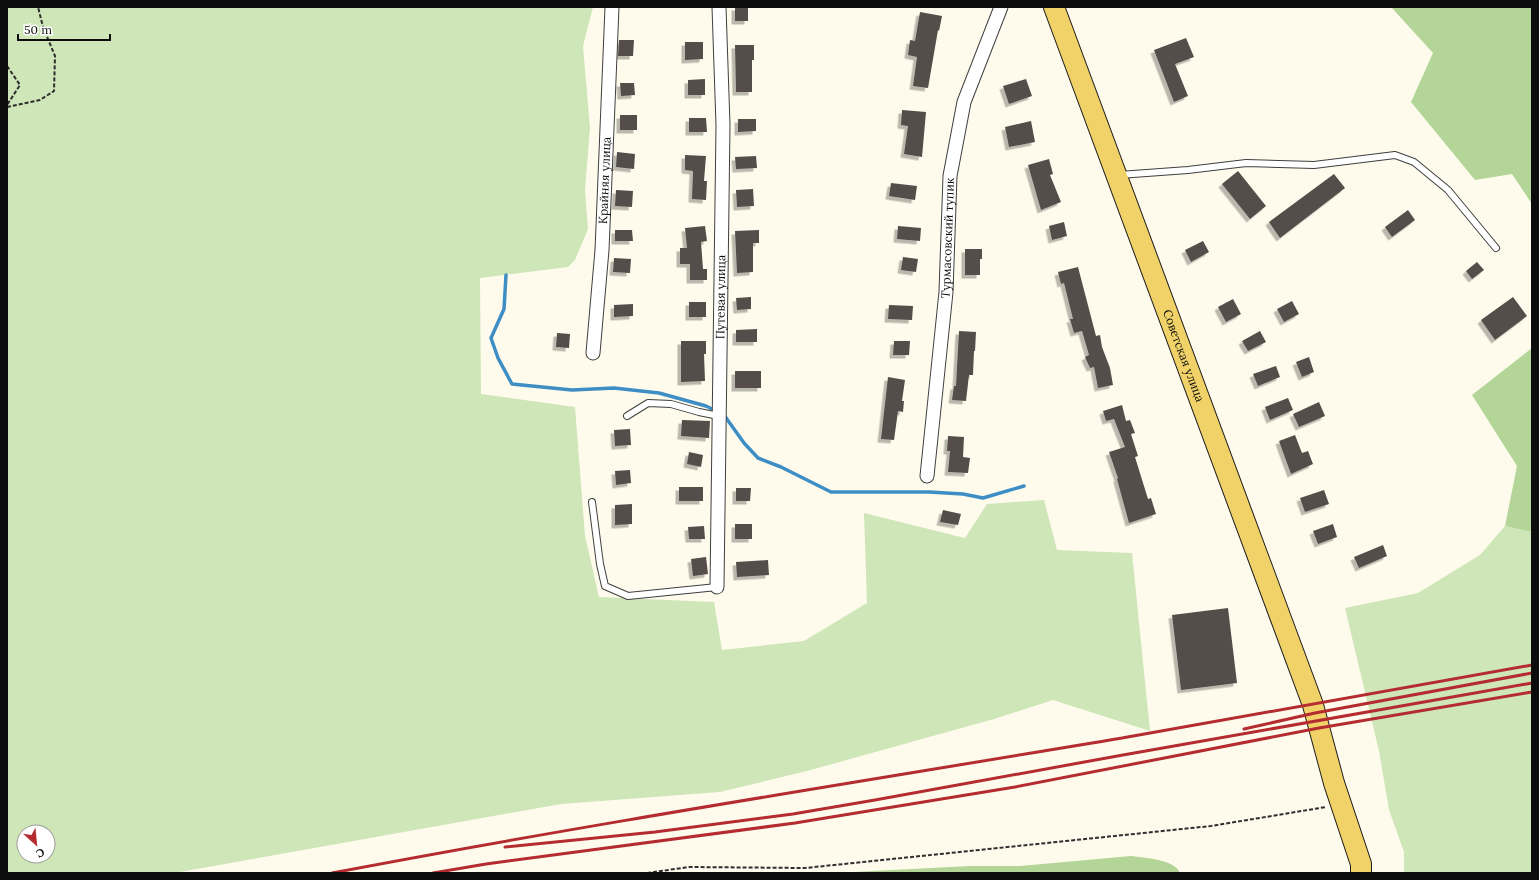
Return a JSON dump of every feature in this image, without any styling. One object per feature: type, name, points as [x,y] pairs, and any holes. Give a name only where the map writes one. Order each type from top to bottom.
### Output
[{"type":"main road","name":"Советская улица","points":[[1054,7],[1313,705],[1334,783],[1361,864],[1361,873]]},
{"type":"street","name":"Крайняя улица","points":[[593,353],[602,250],[612,7]]},
{"type":"street","name":"Путевая улица","points":[[717,587],[723,125],[718,7]]},
{"type":"street","name":"Турмасовский тупик","points":[[927,476],[946,292],[950,176],[964,102],[1002,7]]},
{"type":"lane","points":[[1116,175],[1188,170],[1246,163],[1314,165],[1395,155],[1414,162],[1448,190],[1496,248]]},
{"type":"lane","points":[[627,416],[648,403],[671,404],[698,412],[719,412]]},
{"type":"lane","points":[[592,502],[600,564],[606,586],[628,596],[717,587]]},
{"type":"path","points":[[7,106],[40,100],[54,91],[55,56],[43,27],[38,7]]},
{"type":"path","points":[[7,66],[20,84],[7,106]]},
{"type":"path","points":[[647,873],[689,867],[805,868],[1211,826],[1341,804]]},
{"type":"green space","points":[[7,7],[593,7],[583,46],[590,128],[585,190],[588,229],[575,260],[568,267],[480,278],[481,394],[575,407],[585,536],[599,597],[714,602],[722,650],[804,641],[867,603],[864,513],[965,538],[987,504],[1044,500],[1057,550],[1132,553],[1150,731],[1053,700],[994,719],[807,771],[720,792],[561,804],[174,873],[7,873]]},
{"type":"green space","points":[[1391,7],[1532,7],[1532,204],[1512,174],[1475,180],[1411,102],[1433,53]]},
{"type":"green space","points":[[1532,348],[1532,532],[1505,526],[1517,466],[1472,395]]},
{"type":"green space","points":[[1505,526],[1532,532],[1532,873],[1404,873],[1404,852],[1389,810],[1379,751],[1345,608],[1418,593],[1480,555]]},
{"type":"green space","points":[[1131,856],[1166,862],[1177,868],[1180,873],[833,873],[970,866],[1020,866]]},
{"type":"building","points":[[735,7],[748,7],[748,21],[735,21]]},
{"type":"building","points":[[920,12],[942,16],[939,31],[938,30],[928,88],[913,86],[917,57],[908,55],[910,40],[915,41]]},
{"type":"building","points":[[1186,38],[1194,57],[1175,64],[1188,96],[1174,102],[1154,50]]},
{"type":"building","points":[[619,40],[634,40],[633,56],[618,56]]},
{"type":"building","points":[[685,42],[703,42],[703,59],[685,60]]},
{"type":"building","points":[[735,45],[754,45],[754,60],[752,60],[752,92],[736,92]]},
{"type":"building","points":[[705,79],[705,95],[688,95],[688,80]]},
{"type":"building","points":[[1026,79],[1032,96],[1009,104],[1003,86]]},
{"type":"building","points":[[620,83],[634,83],[635,95],[621,96]]},
{"type":"building","points":[[902,110],[926,112],[922,157],[904,154],[908,126],[901,125]]},
{"type":"building","points":[[620,115],[637,115],[637,130],[620,130]]},
{"type":"building","points":[[689,118],[706,118],[707,132],[689,132]]},
{"type":"building","points":[[738,119],[756,119],[756,131],[738,132]]},
{"type":"building","points":[[1031,121],[1035,142],[1009,147],[1005,127]]},
{"type":"building","points":[[617,152],[635,154],[634,169],[616,167]]},
{"type":"building","points":[[685,155],[706,156],[704,181],[707,181],[706,200],[692,199],[693,171],[685,170]]},
{"type":"building","points":[[756,156],[757,168],[736,169],[735,157]]},
{"type":"building","points":[[1049,159],[1053,174],[1050,175],[1061,202],[1041,210],[1028,165]]},
{"type":"building","points":[[1238,171],[1266,206],[1250,219],[1222,184]]},
{"type":"building","points":[[1334,174],[1345,188],[1280,238],[1269,222]]},
{"type":"building","points":[[891,183],[917,186],[915,200],[889,196]]},
{"type":"building","points":[[753,189],[754,206],[737,207],[736,190]]},
{"type":"building","points":[[616,190],[633,191],[632,207],[615,206]]},
{"type":"building","points":[[1408,210],[1415,220],[1392,237],[1385,227]]},
{"type":"building","points":[[1064,222],[1067,236],[1052,240],[1049,226]]},
{"type":"building","points":[[705,226],[707,241],[701,242],[703,269],[707,269],[707,280],[690,280],[690,264],[680,264],[680,248],[687,248],[685,228]]},
{"type":"building","points":[[898,226],[921,228],[920,241],[897,239]]},
{"type":"building","points":[[615,230],[632,230],[633,241],[615,241]]},
{"type":"building","points":[[759,230],[759,243],[753,243],[753,272],[737,273],[735,231]]},
{"type":"building","points":[[1203,241],[1209,252],[1191,262],[1185,250]]},
{"type":"building","points":[[965,249],[982,249],[982,259],[980,259],[980,275],[965,275]]},
{"type":"building","points":[[903,257],[918,259],[916,272],[901,270]]},
{"type":"building","points":[[614,258],[631,259],[630,273],[613,272]]},
{"type":"building","points":[[1477,262],[1484,270],[1472,279],[1466,271]]},
{"type":"building","points":[[1078,267],[1096,336],[1100,335],[1102,347],[1110,368],[1113,385],[1098,388],[1094,367],[1090,368],[1085,357],[1089,355],[1082,331],[1074,333],[1070,319],[1073,319],[1064,283],[1061,284],[1058,272]]},
{"type":"building","points":[[751,297],[751,309],[737,310],[736,298]]},
{"type":"building","points":[[1513,297],[1527,316],[1495,340],[1481,320]]},
{"type":"building","points":[[1233,299],[1241,314],[1226,322],[1218,307]]},
{"type":"building","points":[[1292,301],[1299,314],[1284,322],[1277,309]]},
{"type":"building","points":[[689,302],[706,302],[706,317],[689,317]]},
{"type":"building","points":[[633,304],[633,316],[614,317],[614,305]]},
{"type":"building","points":[[889,305],[913,306],[912,320],[888,319]]},
{"type":"building","points":[[757,329],[757,342],[736,342],[736,330]]},
{"type":"building","points":[[959,331],[976,332],[973,375],[969,375],[966,401],[952,400],[954,386],[956,386]]},
{"type":"building","points":[[1260,331],[1266,342],[1248,351],[1242,341]]},
{"type":"building","points":[[557,333],[570,334],[569,348],[556,347]]},
{"type":"building","points":[[681,341],[706,341],[706,354],[704,354],[705,381],[681,382]]},
{"type":"building","points":[[894,341],[910,341],[909,355],[893,355]]},
{"type":"building","points":[[1309,357],[1314,372],[1302,377],[1296,362]]},
{"type":"building","points":[[1276,366],[1280,377],[1258,386],[1253,374]]},
{"type":"building","points":[[735,371],[761,371],[761,388],[735,388]]},
{"type":"building","points":[[888,377],[905,380],[902,401],[904,401],[903,412],[898,411],[894,440],[881,439]]},
{"type":"building","points":[[1288,398],[1293,410],[1270,420],[1265,407]]},
{"type":"building","points":[[1319,402],[1325,416],[1299,427],[1293,414]]},
{"type":"building","points":[[1122,405],[1126,421],[1130,420],[1135,433],[1131,434],[1138,456],[1135,457],[1148,499],[1151,498],[1156,514],[1129,523],[1117,479],[1118,478],[1109,452],[1125,447],[1114,419],[1106,421],[1103,411]]},
{"type":"building","points":[[682,420],[710,421],[709,438],[681,436]]},
{"type":"building","points":[[630,429],[631,445],[615,446],[614,430]]},
{"type":"building","points":[[1295,435],[1302,453],[1308,451],[1313,464],[1291,474],[1279,441]]},
{"type":"building","points":[[948,436],[964,437],[963,457],[970,458],[968,473],[948,472],[950,451],[947,451]]},
{"type":"building","points":[[689,452],[703,455],[701,467],[687,464]]},
{"type":"building","points":[[630,470],[631,483],[616,485],[615,471]]},
{"type":"building","points":[[679,487],[703,487],[703,501],[679,501]]},
{"type":"building","points":[[736,488],[751,488],[750,501],[736,501]]},
{"type":"building","points":[[1324,490],[1329,504],[1305,512],[1300,498]]},
{"type":"building","points":[[632,504],[632,524],[615,525],[615,505]]},
{"type":"building","points":[[943,510],[961,514],[958,525],[940,522]]},
{"type":"building","points":[[735,524],[752,524],[752,539],[735,539]]},
{"type":"building","points":[[1333,524],[1337,537],[1318,544],[1313,531]]},
{"type":"building","points":[[704,526],[705,539],[689,539],[688,527]]},
{"type":"building","points":[[1383,545],[1387,556],[1359,568],[1354,557]]},
{"type":"building","points":[[706,557],[708,574],[693,576],[691,559]]},
{"type":"building","points":[[768,560],[769,575],[737,577],[736,562]]},
{"type":"building","points":[[1228,608],[1237,683],[1181,690],[1172,615]]},
{"type":"waterway","points":[[506,275],[504,309],[491,338],[498,358],[512,384],[572,390],[614,388],[659,393],[706,406],[716,411]]},
{"type":"waterway","points":[[724,415],[744,443],[758,458],[781,467],[831,492],[929,492],[963,494],[983,498],[1024,486]]},
{"type":"railway","points":[[332,873],[628,820],[1122,738],[1532,665]]},
{"type":"railway","points":[[1244,729],[1315,713],[1532,673]]},
{"type":"railway","points":[[505,847],[655,832],[793,814],[1532,683]]},
{"type":"railway","points":[[433,873],[486,864],[795,823],[1015,787],[1319,728],[1532,692]]}]
